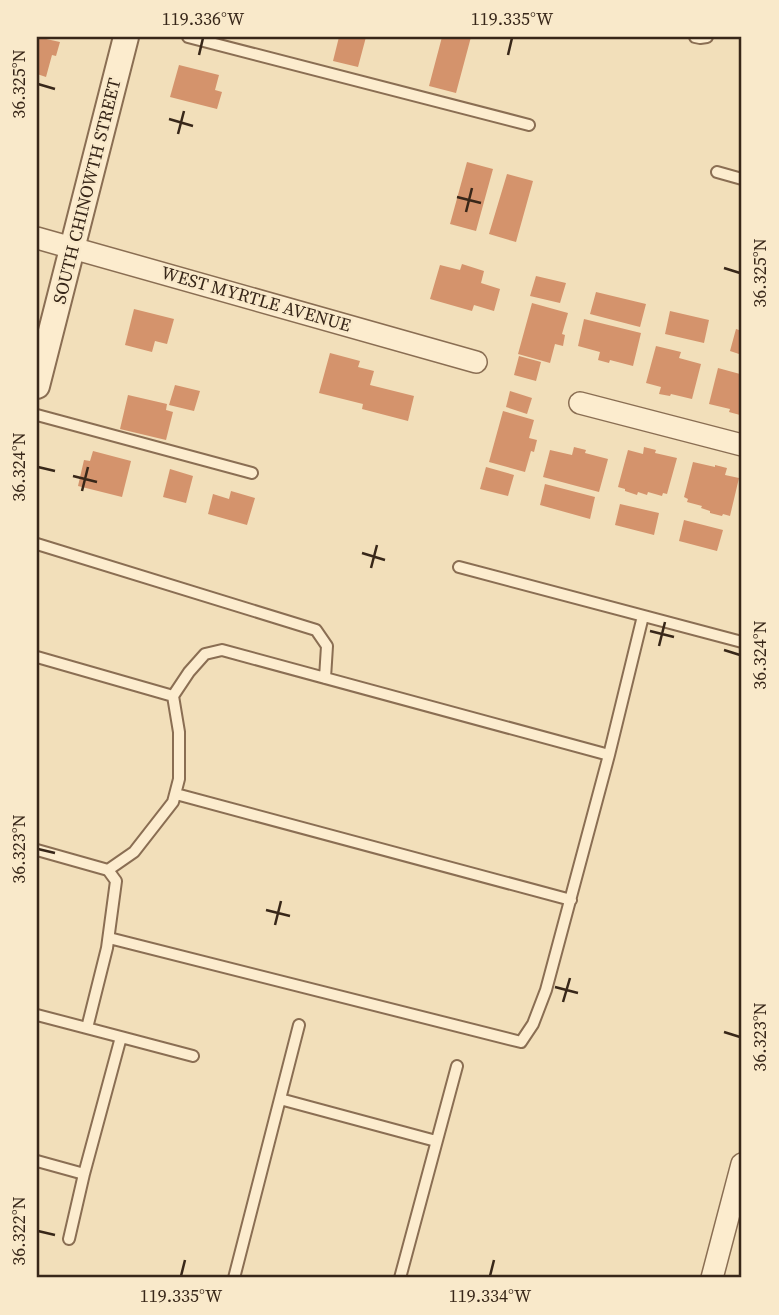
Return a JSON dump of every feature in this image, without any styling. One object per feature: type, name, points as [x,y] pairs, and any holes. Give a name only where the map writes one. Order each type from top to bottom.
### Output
[{"type":"street","name":"SOUTH CHINOWTH STREET","points":[[37,386],[126,37]]},
{"type":"street","name":"WEST MYRTLE AVENUE","points":[[37,238],[476,362]]},
{"type":"street","points":[[580,403],[742,445]]},
{"type":"street","points":[[712,1278],[742,1164]]},
{"type":"lane","points":[[188,37],[529,125]]},
{"type":"lane","points":[[695,37],[707,37]]},
{"type":"lane","points":[[717,172],[742,179]]},
{"type":"lane","points":[[37,415],[252,473]]},
{"type":"lane","points":[[37,544],[316,630],[327,646],[325,678]]},
{"type":"lane","points":[[459,567],[742,642]]},
{"type":"lane","points":[[109,938],[521,1042],[533,1024],[546,990],[609,755],[643,615]]},
{"type":"lane","points":[[108,870],[134,852],[173,802],[179,779],[179,732],[173,696],[205,654],[222,650],[609,755]]},
{"type":"lane","points":[[37,657],[173,696]]},
{"type":"lane","points":[[176,794],[571,900]]},
{"type":"lane","points":[[37,850],[108,870],[116,881],[109,938],[87,1028]]},
{"type":"lane","points":[[37,1015],[193,1056]]},
{"type":"lane","points":[[233,1278],[299,1026]]},
{"type":"lane","points":[[69,1239],[121,1037]]},
{"type":"lane","points":[[400,1278],[457,1066]]},
{"type":"lane","points":[[280,1099],[436,1141]]},
{"type":"lane","points":[[37,1161],[84,1174]]},
{"type":"building","points":[[37,37],[60,42],[56,56],[52,55],[46,77],[37,74]]},
{"type":"building","points":[[339,37],[366,37],[358,67],[333,61]]},
{"type":"building","points":[[442,37],[471,37],[456,93],[429,86]]},
{"type":"building","points":[[179,65],[219,75],[215,90],[222,92],[217,109],[170,97]]},
{"type":"building","points":[[467,162],[493,169],[476,231],[450,224]]},
{"type":"building","points":[[507,174],[533,181],[516,242],[489,234]]},
{"type":"building","points":[[462,264],[484,271],[481,283],[500,289],[494,311],[474,305],[472,311],[430,299],[440,265],[460,270]]},
{"type":"building","points":[[536,276],[566,283],[560,303],[530,296]]},
{"type":"building","points":[[596,292],[646,304],[640,327],[590,314]]},
{"type":"building","points":[[532,303],[568,313],[562,334],[565,335],[563,346],[555,344],[550,363],[518,354]]},
{"type":"building","points":[[134,309],[174,319],[167,344],[155,341],[152,352],[125,345]]},
{"type":"building","points":[[670,311],[709,320],[704,343],[665,334]]},
{"type":"building","points":[[584,319],[641,333],[633,366],[598,360],[600,352],[578,346]]},
{"type":"building","points":[[736,329],[742,331],[742,355],[730,351]]},
{"type":"building","points":[[656,346],[681,352],[679,358],[701,364],[692,399],[659,394],[661,387],[646,383]]},
{"type":"building","points":[[330,353],[360,361],[358,367],[374,371],[370,385],[414,396],[408,421],[362,409],[363,404],[319,393]]},
{"type":"building","points":[[519,356],[541,362],[536,381],[514,375]]},
{"type":"building","points":[[718,368],[740,374],[742,369],[740,415],[729,412],[730,409],[709,404]]},
{"type":"building","points":[[175,385],[200,391],[194,411],[169,405]]},
{"type":"building","points":[[510,391],[532,398],[527,414],[506,407]]},
{"type":"building","points":[[128,395],[167,404],[166,410],[173,412],[166,440],[120,429]]},
{"type":"building","points":[[503,411],[534,420],[529,438],[537,440],[525,472],[489,462]]},
{"type":"building","points":[[574,447],[608,459],[599,492],[543,477],[550,450],[572,455]]},
{"type":"building","points":[[644,447],[656,450],[655,453],[677,458],[667,494],[663,493],[662,496],[648,492],[647,495],[638,492],[637,495],[618,487],[628,450],[643,454]]},
{"type":"building","points":[[93,451],[131,461],[122,497],[78,486],[84,460],[90,461]]},
{"type":"building","points":[[693,462],[727,468],[725,475],[739,478],[730,516],[710,513],[701,508],[702,506],[687,502],[688,499],[684,497]]},
{"type":"building","points":[[486,467],[514,475],[508,496],[480,489]]},
{"type":"building","points":[[170,469],[193,476],[186,503],[163,497]]},
{"type":"building","points":[[545,484],[595,497],[590,519],[540,505]]},
{"type":"building","points":[[231,491],[255,498],[247,525],[208,514],[213,494],[229,499]]},
{"type":"building","points":[[620,504],[659,513],[654,535],[615,525]]},
{"type":"building","points":[[684,520],[723,530],[717,551],[679,541]]}]
